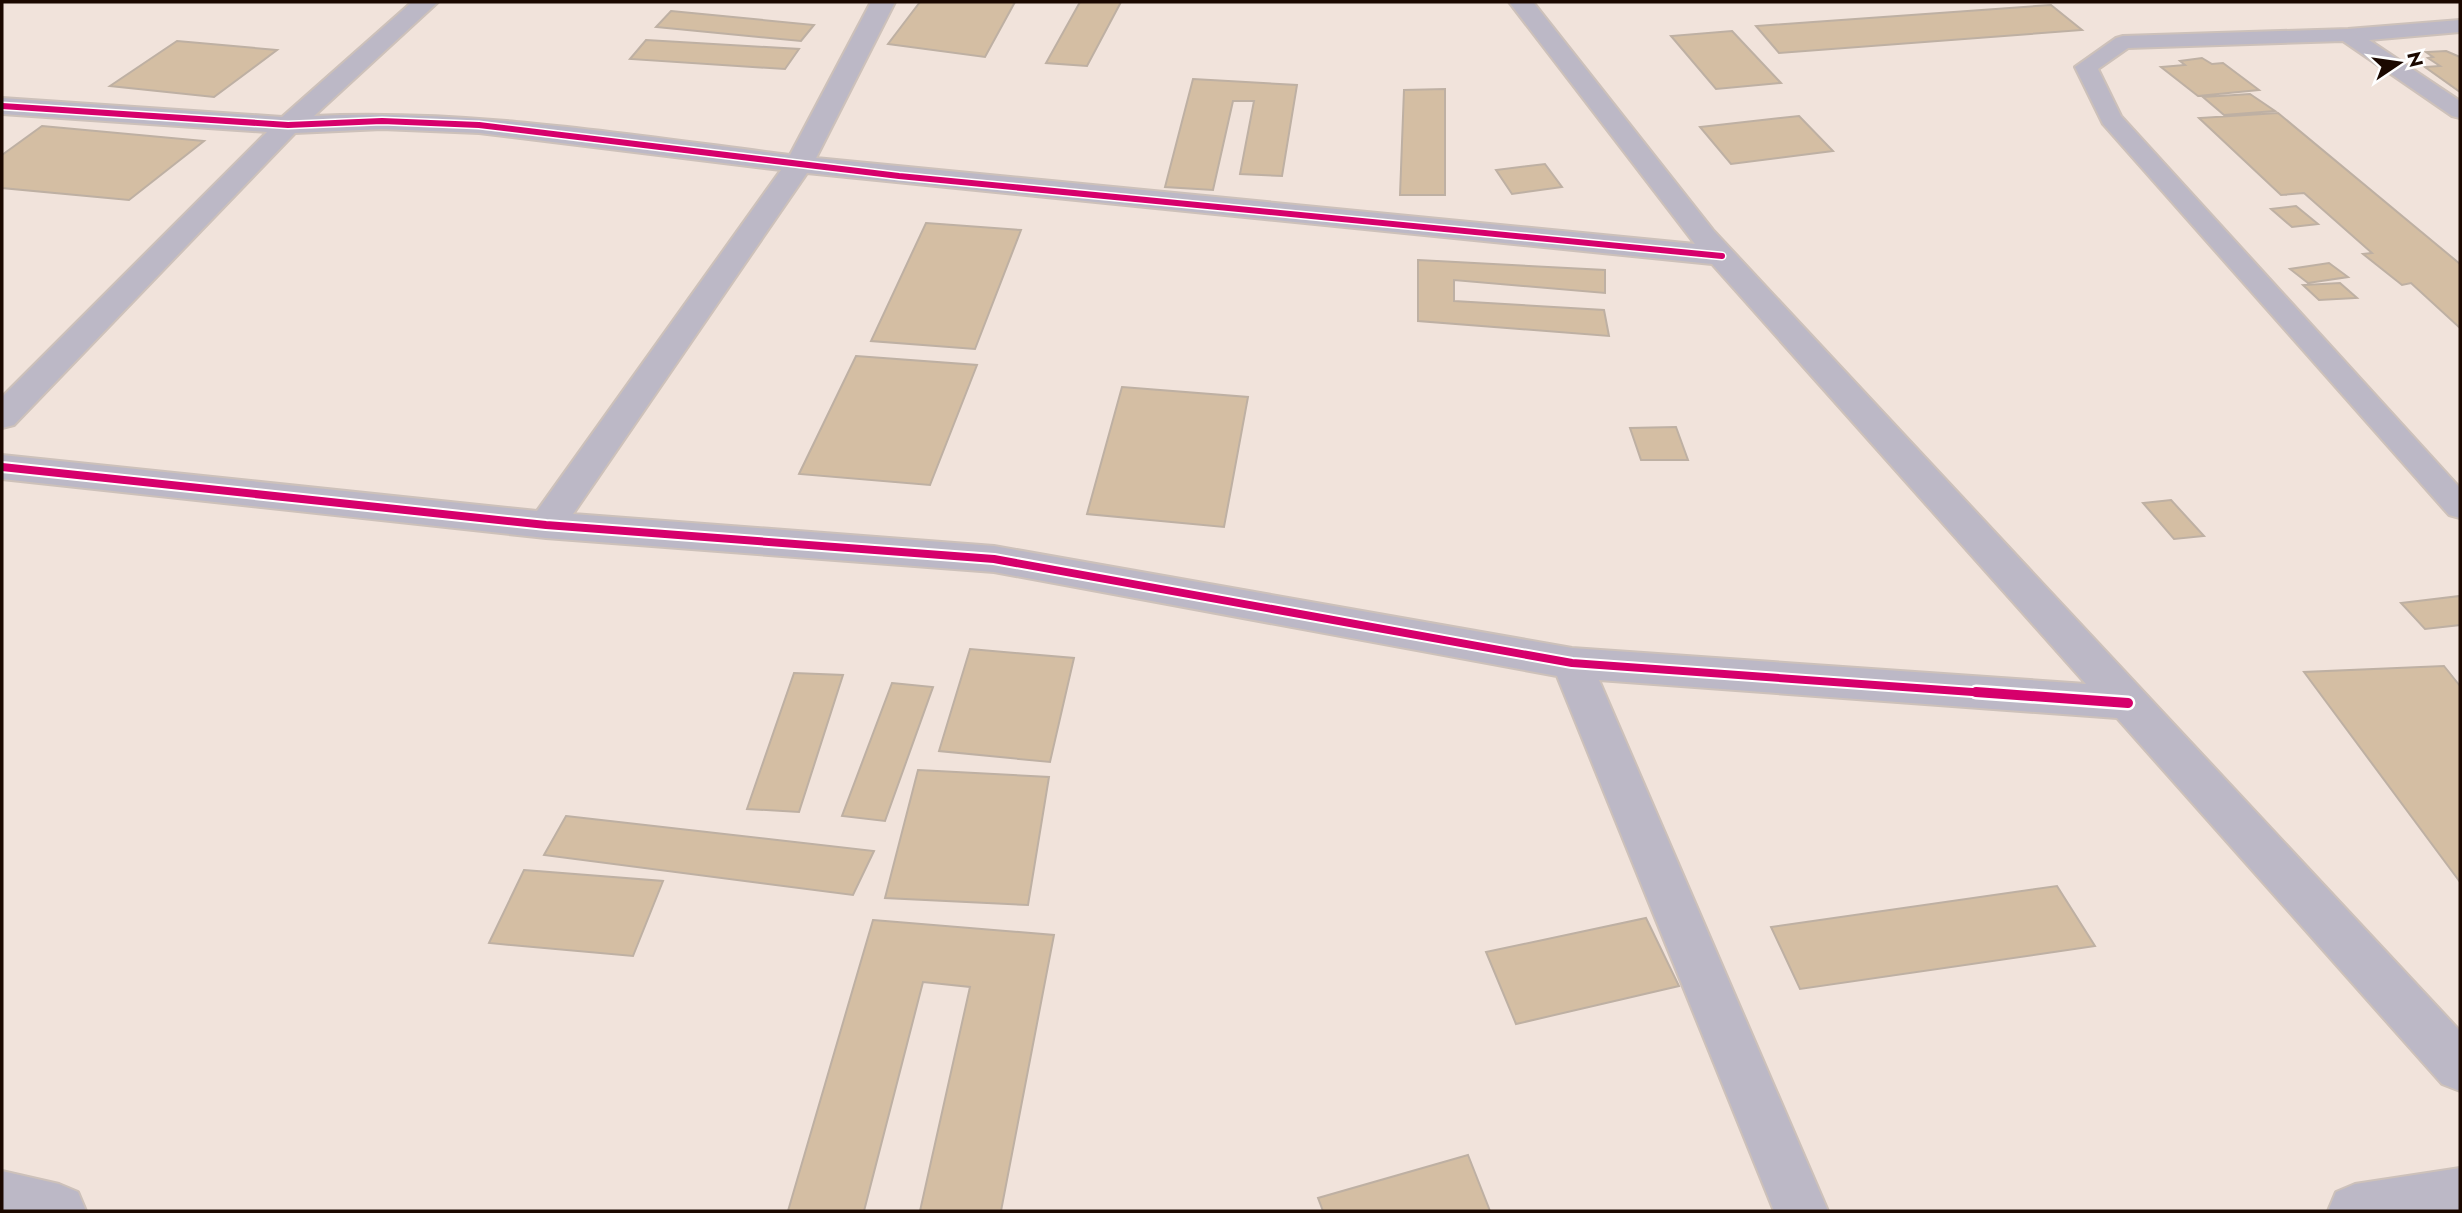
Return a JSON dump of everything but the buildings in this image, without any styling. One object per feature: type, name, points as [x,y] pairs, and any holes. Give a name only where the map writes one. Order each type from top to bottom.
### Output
[{"type":"street","points":[[2,417],[288,125],[426,2]]},
{"type":"street","points":[[545,525],[799,164],[883,2]]},
{"type":"street","points":[[1521,2],[1722,256],[2460,1067]]},
{"type":"street","points":[[2,106],[288,125],[382,121],[479,125],[799,164],[1722,256]]},
{"type":"street","points":[[2,467],[545,525],[994,559],[1572,663],[2128,703]]},
{"type":"street","points":[[1572,663],[1801,1211]]},
{"type":"street","points":[[2355,1211],[2460,1194]]},
{"type":"street","points":[[2,1198],[59,1211]]},
{"type":"lane","points":[[2460,26],[2348,35],[2123,43],[2085,67],[2111,119],[2460,508]]},
{"type":"lane","points":[[2348,35],[2460,111]]},
{"type":"cycle path","points":[[2,106],[288,125],[382,121],[479,125],[899,176],[1722,256]]},
{"type":"cycle path","points":[[2,467],[546,525],[994,559],[1572,663],[2128,703]]}]
